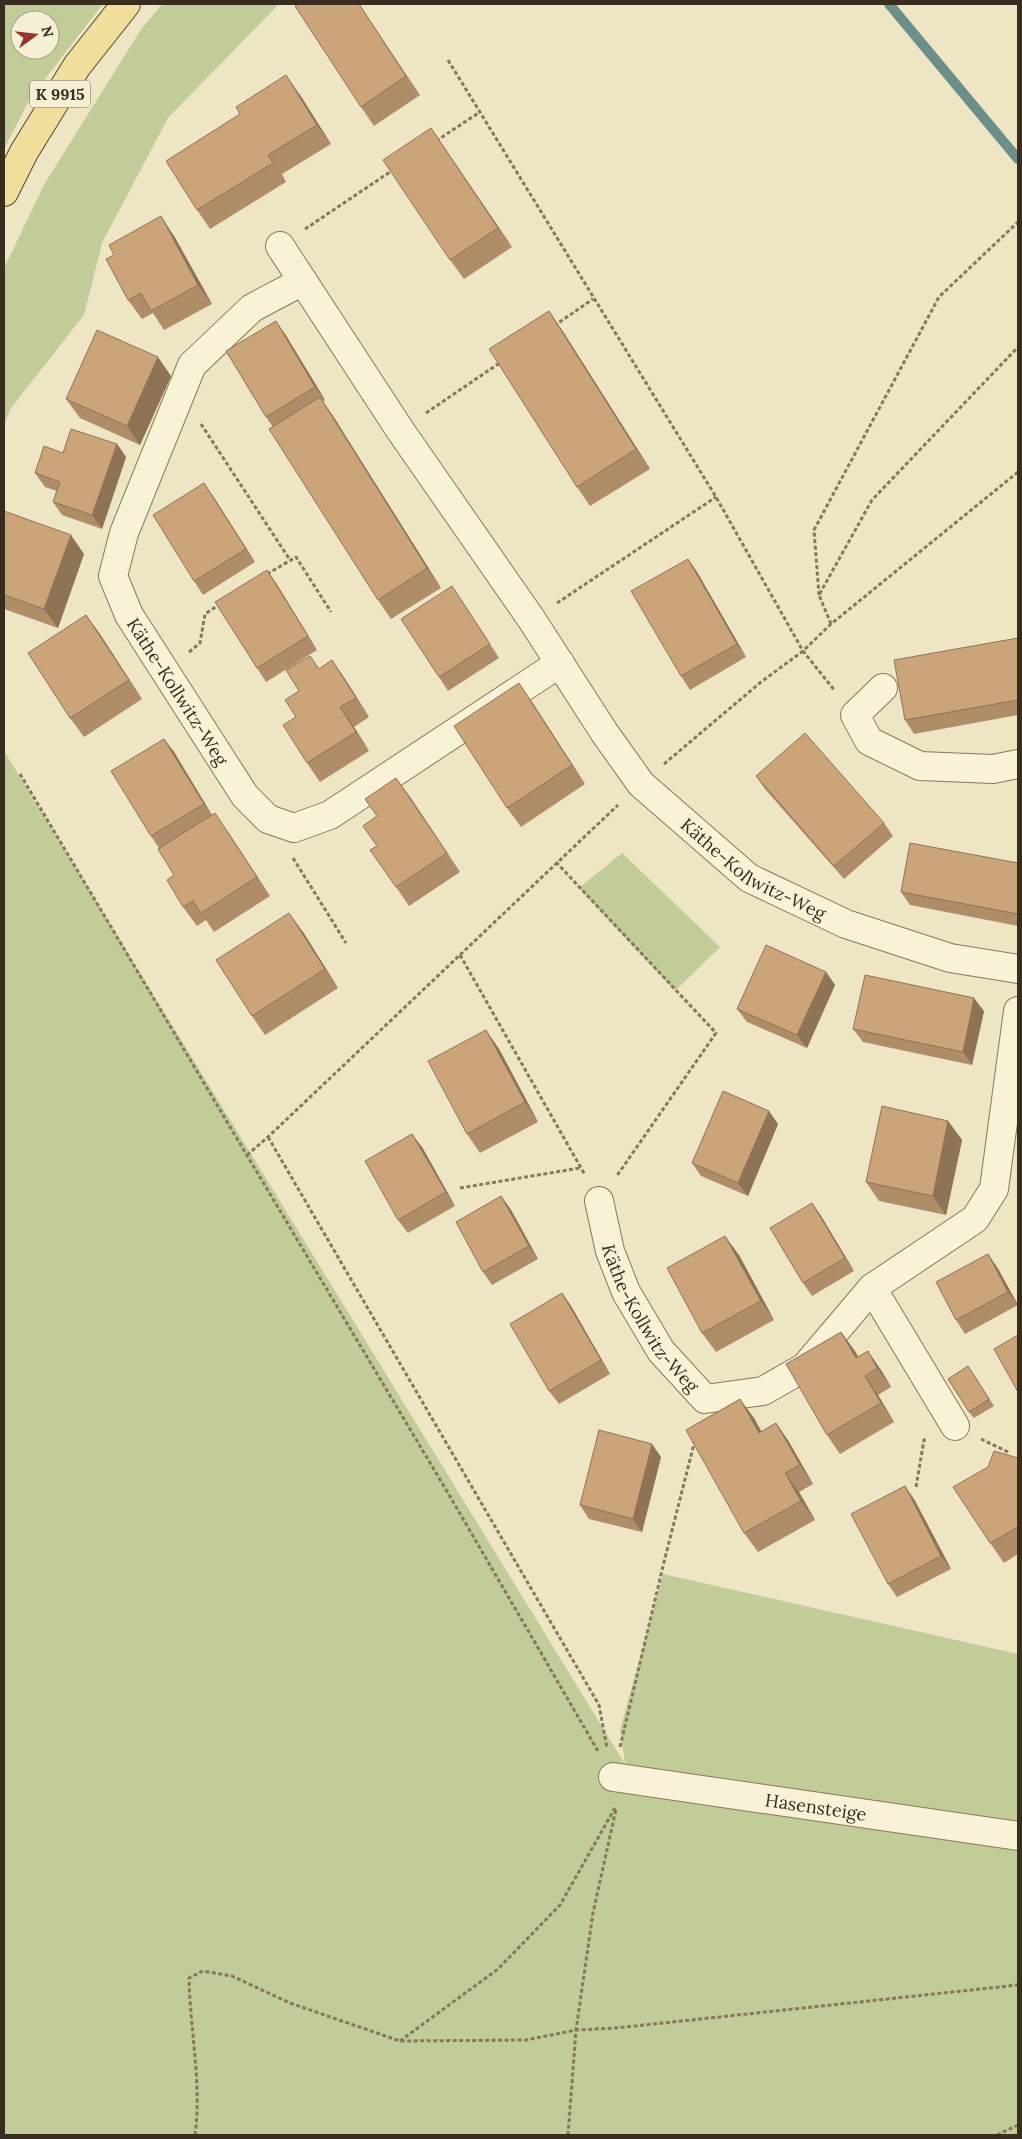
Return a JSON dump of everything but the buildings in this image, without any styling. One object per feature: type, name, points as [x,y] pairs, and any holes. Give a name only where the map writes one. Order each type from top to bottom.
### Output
[{"type":"main road","name":"K 9915","points":[[4,192],[24,152],[77,66],[126,4]]},
{"type":"street","name":"Käthe-Kollwitz-Weg","points":[[280,246],[400,430],[532,620],[604,732],[641,784],[749,878],[846,924],[950,958],[1018,969]]},
{"type":"street","name":"Käthe-Kollwitz-Weg","points":[[303,281],[252,308],[192,364],[124,533],[113,576],[129,615],[245,796],[268,819],[294,828],[330,815],[560,663]]},
{"type":"street","points":[[883,688],[855,715],[868,741],[920,766],[993,770],[1018,764]]},
{"type":"street","name":"Käthe-Kollwitz-Weg","points":[[599,1201],[610,1251],[626,1292],[661,1352],[705,1399],[763,1391],[805,1367],[872,1288],[975,1219],[994,1189],[1018,1011]]},
{"type":"street","points":[[872,1288],[954,1426]]},
{"type":"street","name":"Hasensteige","points":[[613,1777],[1018,1836]]},
{"type":"path","points":[[448,60],[716,497],[803,651],[855,715]]},
{"type":"path","points":[[432,144],[480,112]]},
{"type":"path","points":[[280,246],[400,166]]},
{"type":"path","points":[[832,624],[819,595],[814,530],[939,297],[1018,222]]},
{"type":"path","points":[[553,326],[594,299]]},
{"type":"path","points":[[819,595],[872,500],[1018,347]]},
{"type":"path","points":[[400,430],[505,359]]},
{"type":"path","points":[[180,392],[290,560]]},
{"type":"path","points":[[247,1155],[641,784],[761,682],[803,651],[832,624],[1018,472]]},
{"type":"path","points":[[532,620],[716,497]]},
{"type":"path","points":[[259,580],[296,557],[331,612]]},
{"type":"path","points":[[164,671],[200,643],[205,614],[228,599]]},
{"type":"path","points":[[20,774],[443,1484],[613,1777]]},
{"type":"path","points":[[268,819],[346,943]]},
{"type":"path","points":[[460,955],[599,1201],[716,1032],[556,862]]},
{"type":"path","points":[[268,1137],[599,1705],[613,1777]]},
{"type":"path","points":[[460,1188],[580,1168]]},
{"type":"path","points":[[613,1777],[705,1399]]},
{"type":"path","points":[[916,1487],[924,1440],[954,1426]]},
{"type":"path","points":[[400,2041],[498,1969],[560,1905],[616,1806],[593,1913],[576,2030],[568,2135]]},
{"type":"path","points":[[195,2135],[196,2077],[189,1978],[203,1971],[232,1976],[290,2003],[400,2041],[526,2040],[576,2030],[616,2028],[1018,1984]]},
{"type":"path","points":[[997,2135],[1018,2125]]},
{"type":"green space","points":[[4,4],[103,4],[60,60],[60,10],[10,10],[10,60],[60,60],[31,97],[4,149]]},
{"type":"green space","points":[[162,4],[279,4],[168,118],[102,243],[84,315],[11,408],[4,425],[4,268],[45,183],[140,31]]},
{"type":"green space","points":[[4,751],[625,1764],[620,1730],[663,1574],[1018,1654],[1018,2135],[4,2135]]},
{"type":"green space","points":[[622,853],[720,947],[675,991],[579,888]]},
{"type":"waterway","points":[[889,4],[1018,159]]}]
